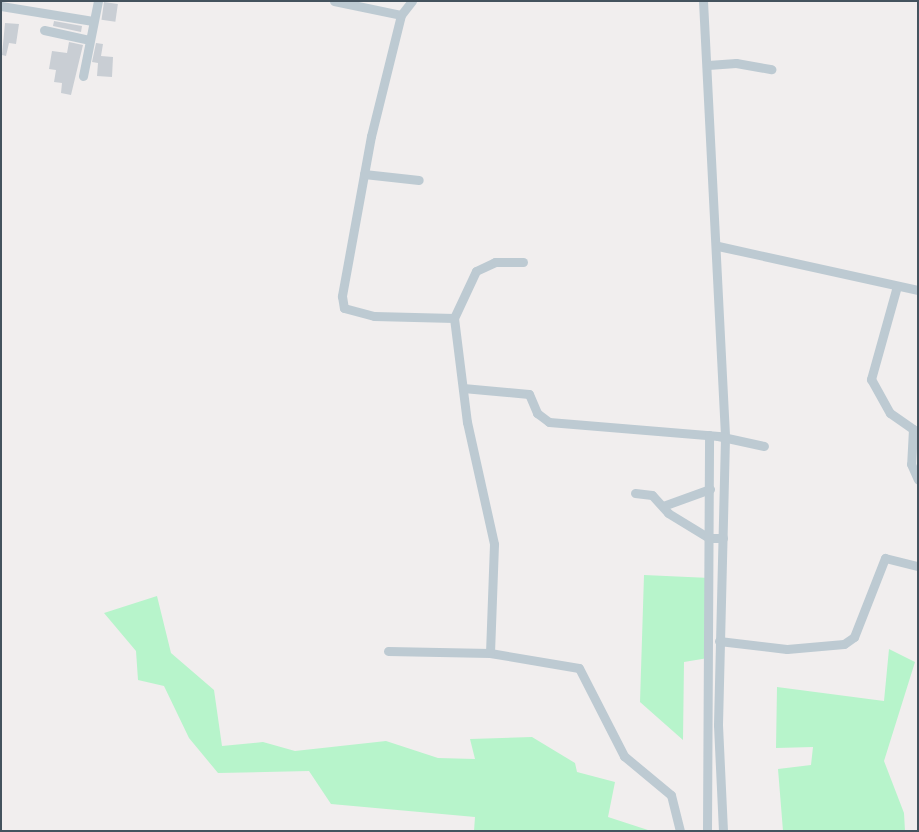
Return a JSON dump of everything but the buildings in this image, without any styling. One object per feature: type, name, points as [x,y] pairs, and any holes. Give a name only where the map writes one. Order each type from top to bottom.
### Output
[{"type":"street","points":[[83,76],[98,1]]},
{"type":"street","points":[[334,1],[401,15]]},
{"type":"street","points":[[412,1],[401,15],[364,174],[342,296],[344,308],[374,316],[454,318]]},
{"type":"street","points":[[703,1],[718,246],[716,436],[723,538],[719,641],[718,779],[723,831]]},
{"type":"street","points":[[1,6],[93,21]]},
{"type":"street","points":[[44,30],[89,40]]},
{"type":"street","points":[[708,65],[736,63],[771,69]]},
{"type":"street","points":[[364,174],[418,180]]},
{"type":"street","points":[[718,246],[918,290]]},
{"type":"street","points":[[490,654],[494,544],[463,388],[454,318],[476,271],[495,262],[523,262]]},
{"type":"street","points":[[897,286],[871,379],[890,414],[913,428],[911,464],[918,480]]},
{"type":"street","points":[[463,388],[529,394],[537,413],[549,422],[716,436],[764,446]]},
{"type":"street","points":[[707,831],[710,489],[716,436]]},
{"type":"street","points":[[663,506],[687,501],[710,489]]},
{"type":"street","points":[[635,493],[652,495],[663,506],[709,538],[723,538]]},
{"type":"street","points":[[719,641],[787,649],[844,644],[854,637],[885,558],[918,566]]},
{"type":"street","points":[[388,651],[490,654],[579,668],[624,756],[671,795],[680,831]]},
{"type":"green space","points":[[644,575],[710,578],[708,658],[684,662],[683,740],[640,702]]},
{"type":"green space","points":[[157,596],[171,653],[214,690],[222,746],[263,742],[295,751],[386,741],[438,758],[475,759],[470,739],[532,737],[575,763],[577,772],[615,782],[608,817],[651,831],[474,831],[475,817],[331,804],[309,771],[218,773],[189,738],[164,686],[138,680],[136,651],[104,613]]},
{"type":"green space","points":[[889,649],[915,662],[884,761],[904,813],[905,831],[783,831],[778,769],[811,765],[813,747],[776,748],[777,687],[884,701]]}]
